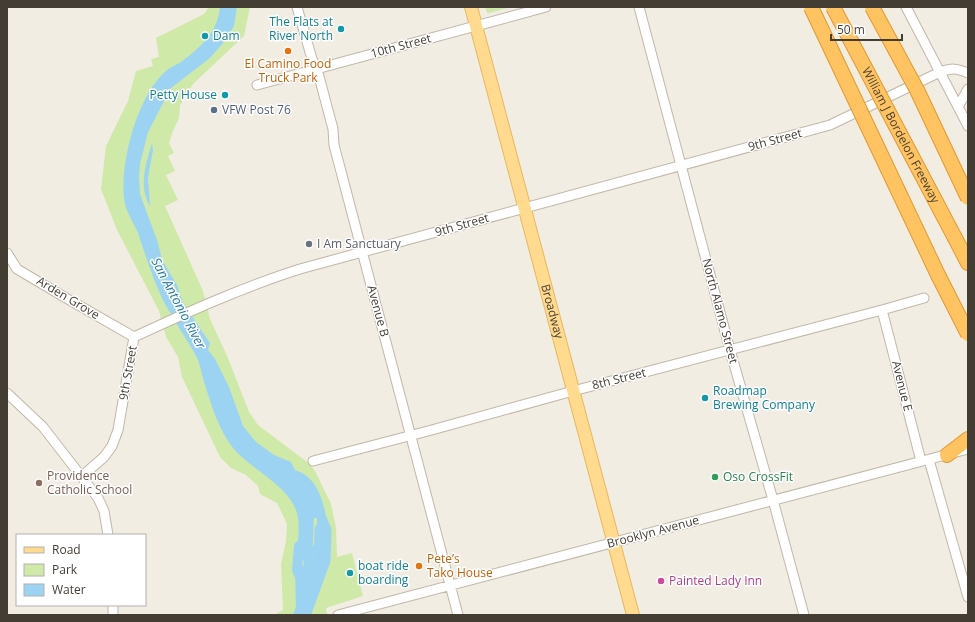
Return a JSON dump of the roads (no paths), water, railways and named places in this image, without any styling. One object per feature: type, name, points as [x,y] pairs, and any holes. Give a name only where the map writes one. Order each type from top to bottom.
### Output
[{"type":"highway","points":[[811,7],[938,276],[968,334]]},
{"type":"highway","name":"William J Bordelon Freeway","points":[[833,7],[968,264]]},
{"type":"highway","points":[[872,7],[917,90],[968,198]]},
{"type":"highway","points":[[947,455],[968,439]]},
{"type":"main road","name":"Broadway","points":[[471,7],[633,615]]},
{"type":"street","name":"Avenue B","points":[[297,7],[312,59],[317,69],[332,129],[334,145],[458,615]]},
{"type":"street","name":"10th Street","points":[[257,85],[546,7]]},
{"type":"street","name":"North Alamo Street","points":[[639,7],[730,350],[804,615]]},
{"type":"street","points":[[906,7],[968,126]]},
{"type":"street","name":"9th Street","points":[[81,477],[104,457],[112,446],[118,430],[134,337],[277,277],[830,125],[940,72],[951,68],[968,73]]},
{"type":"street","points":[[958,107],[968,89]]},
{"type":"street","name":"Arden Grove","points":[[7,253],[18,269],[134,337]]},
{"type":"street","name":"8th Street","points":[[313,461],[924,298]]},
{"type":"street","name":"Avenue E","points":[[882,310],[925,460],[968,597]]},
{"type":"street","points":[[7,393],[43,426],[98,498],[104,511],[108,534]]},
{"type":"street","name":"Brooklyn Avenue","points":[[338,615],[968,449]]},
{"type":"water","points":[[220,7],[237,7],[234,26],[224,42],[210,58],[171,88],[148,132],[140,164],[140,194],[158,243],[162,260],[177,285],[183,303],[210,343],[208,350],[215,359],[229,387],[243,426],[256,442],[274,455],[291,462],[295,470],[308,477],[313,482],[320,494],[329,523],[327,552],[316,552],[317,518],[314,518],[312,561],[296,559],[299,523],[295,507],[288,496],[269,478],[247,462],[238,453],[230,444],[222,430],[215,415],[198,360],[161,296],[138,233],[128,212],[124,198],[125,166],[128,148],[133,129],[147,95],[167,70],[188,57],[207,39],[216,24]]},
{"type":"water","points":[[152,143],[153,150],[148,177],[150,206],[144,191],[144,175]]},
{"type":"water","points":[[316,560],[328,560],[310,615],[294,615],[296,610],[295,566],[314,566]]},
{"type":"waterway","name":"San Antonio River","points":[[302,615],[322,560],[323,530]]},
{"type":"waterway","points":[[299,546],[297,570],[301,579]]},
{"type":"waterway","points":[[308,580],[309,548]]},
{"type":"place","name":"The Flats at River North","points":[[341,29]]},
{"type":"place","name":"Dam","points":[[205,36]]},
{"type":"place","name":"El Camino Food Truck Park","points":[[288,51]]},
{"type":"place","name":"Petty House","points":[[225,95]]},
{"type":"place","name":"VFW Post 76","points":[[214,110]]},
{"type":"place","name":"I Am Sanctuary","points":[[309,244]]},
{"type":"place","name":"Roadmap Brewing Company","points":[[705,398]]},
{"type":"place","name":"Oso CrossFit","points":[[715,477]]},
{"type":"place","name":"Providence Catholic School","points":[[39,483]]},
{"type":"place","name":"Pete’s Tako House","points":[[419,566]]},
{"type":"place","name":"boat ride boarding","points":[[350,573]]},
{"type":"place","name":"Painted Lady Inn","points":[[661,581]]}]
